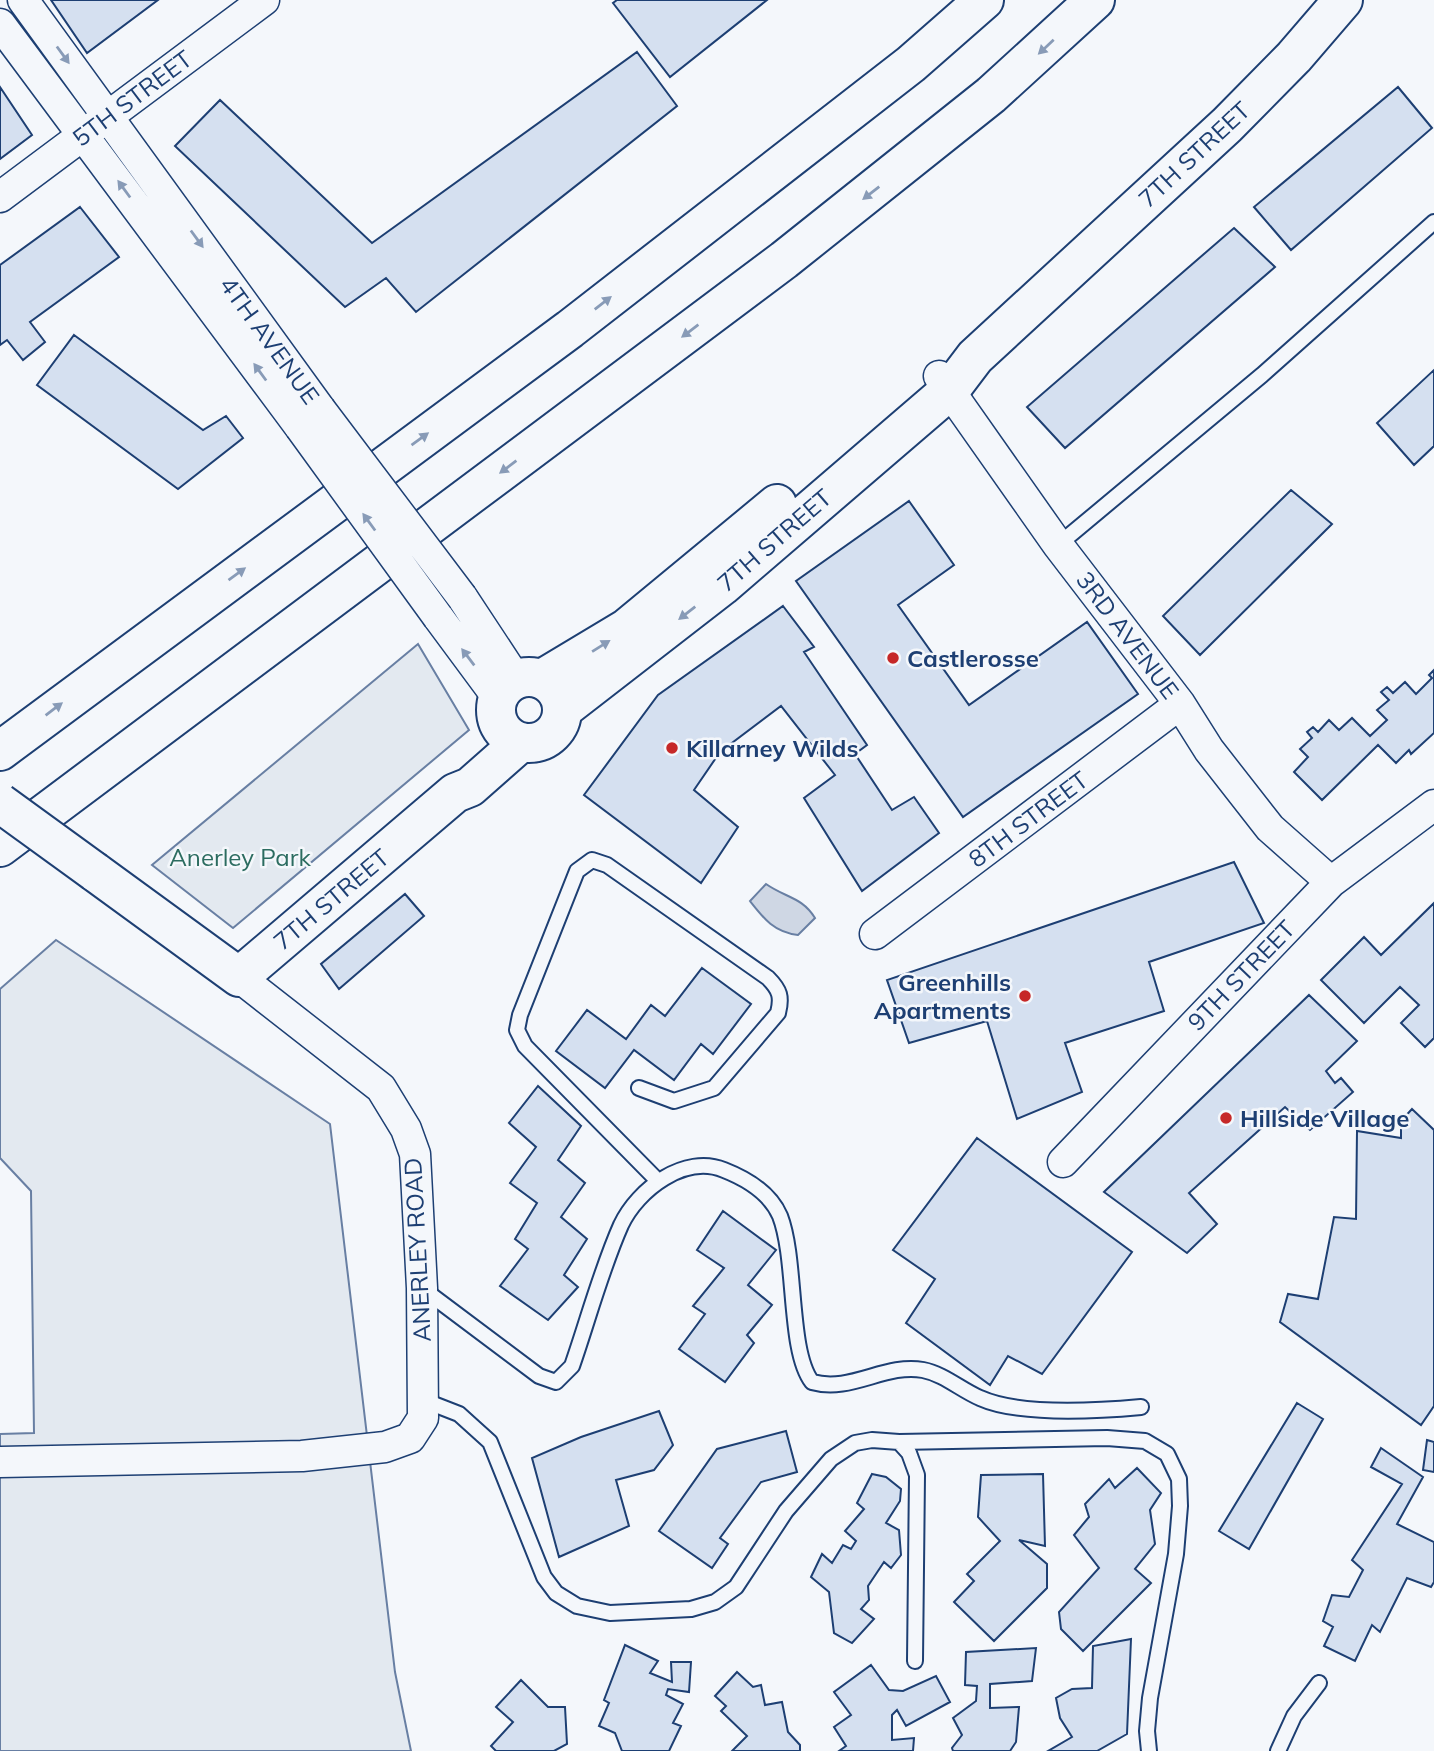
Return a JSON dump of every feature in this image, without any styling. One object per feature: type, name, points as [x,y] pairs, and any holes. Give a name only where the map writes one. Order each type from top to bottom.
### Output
[{"type":"main road","points":[[0,751],[570,329],[911,64],[984,0]]},
{"type":"main road","points":[[0,847],[784,260],[991,95],[1095,0]]},
{"type":"main road","name":"7TH STREET","points":[[239,977],[455,793],[458,774],[523,706],[627,628],[713,575],[975,357],[1227,125],[1294,57],[1343,0]]},
{"type":"main road","name":"ANERLEY ROAD","points":[[0,803],[239,977]]},
{"type":"street","name":"4TH AVENUE","points":[[23,0],[107,116],[310,418],[438,617],[523,706]]},
{"type":"street","name":"5TH STREET","points":[[0,197],[264,0]]},
{"type":"street","name":"4TH AVENUE","points":[[0,23],[84,135],[310,418],[462,597],[523,706]]},
{"type":"street","name":"3RD AVENUE","points":[[944,383],[1058,545],[1180,704],[1209,750],[1270,828],[1331,882]]},
{"type":"street","name":"8TH STREET","points":[[875,934],[1180,704]]},
{"type":"street","name":"9TH STREET","points":[[1063,1162],[1331,882],[1434,804]]},
{"type":"street","name":"ANERLEY ROAD","points":[[0,1462],[302,1456],[385,1447],[410,1438],[417,1431],[423,1418],[423,1400],[422,1288],[415,1154],[395,1106],[381,1088],[239,977]]},
{"type":"lane","points":[[1058,545],[1262,375],[1434,222]]},
{"type":"lane","points":[[639,1088],[674,1101],[714,1088],[778,1013],[782,999],[778,988],[768,978],[607,865],[592,860],[578,871],[520,1015],[517,1030],[525,1046],[658,1181]]},
{"type":"lane","points":[[422,1288],[539,1376],[556,1381],[572,1366],[622,1223],[640,1198],[658,1181],[684,1169],[710,1164],[754,1185],[774,1205],[781,1218],[792,1276],[801,1363],[812,1382],[841,1386],[905,1369],[922,1370],[938,1375],[981,1398],[1030,1410],[1141,1407]]},
{"type":"lane","points":[[423,1400],[459,1414],[490,1442],[544,1577],[556,1593],[577,1606],[610,1613],[691,1609],[715,1602],[736,1587],[786,1511],[831,1459],[855,1443],[872,1440],[899,1442],[1107,1438],[1145,1441],[1167,1454],[1179,1479],[1180,1506],[1176,1554],[1150,1698],[1147,1731],[1149,1751]]},
{"type":"lane","points":[[899,1442],[909,1453],[917,1475],[915,1661]]},
{"type":"lane","points":[[1279,1751],[1294,1716],[1319,1683]]},
{"type":"green space","name":"Anerley Park","points":[[418,644],[469,730],[233,928],[152,865]]},
{"type":"green space","points":[[56,940],[330,1124],[395,1672],[411,1751],[0,1751],[0,1434],[34,1433],[31,1191],[0,1158],[0,989]]},
{"type":"shaded area","points":[[766,884],[805,906],[815,918],[798,935],[776,928],[750,901]]},
{"type":"building","points":[[51,0],[158,0],[87,53]]},
{"type":"building","points":[[617,0],[767,0],[670,77],[613,3]]},
{"type":"building","points":[[637,52],[677,106],[416,312],[386,278],[345,307],[175,146],[220,100],[372,243]]},
{"type":"building","points":[[0,87],[32,135],[0,159]]},
{"type":"building","points":[[1398,87],[1432,128],[1291,250],[1254,207]]},
{"type":"building","points":[[80,207],[119,257],[30,322],[45,342],[23,360],[7,340],[0,345],[0,265]]},
{"type":"building","points":[[1234,228],[1275,267],[1065,448],[1027,407]]},
{"type":"building","points":[[74,335],[203,430],[226,416],[243,438],[178,489],[37,385]]},
{"type":"building","points":[[1434,370],[1434,446],[1414,465],[1377,423]]},
{"type":"building","points":[[1291,490],[1332,524],[1200,655],[1163,616]]},
{"type":"building","name":"Castlerosse","points":[[909,501],[954,565],[898,605],[969,705],[1087,622],[1138,694],[963,817],[796,581]]},
{"type":"building","name":"Killarney Wilds","points":[[783,606],[814,647],[804,652],[867,745],[855,754],[892,810],[914,797],[939,833],[862,891],[804,798],[835,775],[781,706],[720,752],[694,790],[738,827],[701,883],[584,795],[658,695]]},
{"type":"building","points":[[1434,670],[1434,733],[1411,754],[1409,750],[1396,763],[1378,745],[1322,800],[1294,772],[1308,757],[1300,749],[1312,738],[1307,732],[1313,727],[1318,732],[1329,720],[1339,730],[1352,718],[1370,736],[1387,720],[1377,710],[1389,700],[1381,692],[1387,687],[1393,693],[1405,682],[1416,694],[1432,678],[1429,675]]},
{"type":"building","name":"Greenhills Apartments","points":[[1234,862],[1264,923],[1149,962],[1164,1011],[1065,1043],[1082,1092],[1017,1119],[987,1021],[909,1043],[887,980]]},
{"type":"building","points":[[405,894],[424,916],[339,989],[321,964]]},
{"type":"building","points":[[1434,903],[1434,1038],[1425,1047],[1401,1023],[1419,1005],[1400,987],[1364,1023],[1321,980],[1364,937],[1381,955]]},
{"type":"building","points":[[702,968],[751,1004],[713,1054],[701,1044],[674,1080],[634,1050],[605,1088],[556,1051],[587,1010],[626,1039],[651,1005],[665,1016]]},
{"type":"building","name":"Hillside Village","points":[[1309,995],[1357,1041],[1326,1071],[1335,1083],[1341,1078],[1353,1092],[1310,1130],[1285,1107],[1189,1193],[1217,1224],[1187,1253],[1104,1192]]},
{"type":"building","points":[[538,1086],[581,1126],[558,1160],[585,1183],[561,1217],[587,1239],[564,1275],[578,1287],[548,1320],[500,1286],[528,1249],[515,1239],[537,1203],[510,1183],[536,1147],[509,1123]]},
{"type":"building","points":[[1412,1109],[1434,1130],[1434,1406],[1421,1425],[1280,1322],[1288,1294],[1318,1299],[1334,1217],[1356,1219],[1357,1131],[1401,1138],[1401,1121]]},
{"type":"building","points":[[977,1138],[1132,1252],[1042,1374],[1008,1356],[990,1385],[906,1323],[935,1279],[893,1250]]},
{"type":"building","points":[[723,1211],[776,1250],[748,1285],[772,1305],[747,1335],[754,1343],[725,1382],[679,1349],[705,1314],[693,1306],[724,1268],[697,1250]]},
{"type":"building","points":[[1297,1403],[1323,1419],[1249,1549],[1219,1531]]},
{"type":"building","points":[[659,1411],[673,1445],[654,1470],[616,1480],[629,1526],[559,1557],[532,1458],[581,1437]]},
{"type":"building","points":[[786,1431],[797,1472],[761,1482],[720,1538],[728,1544],[712,1568],[659,1531],[717,1449]]},
{"type":"building","points":[[1427,1440],[1434,1442],[1434,1472],[1423,1470]]},
{"type":"building","points":[[1381,1448],[1423,1477],[1397,1524],[1434,1542],[1434,1582],[1431,1587],[1407,1578],[1380,1632],[1372,1625],[1355,1661],[1324,1646],[1333,1627],[1323,1621],[1332,1595],[1349,1597],[1363,1570],[1352,1560],[1402,1484],[1371,1467]]},
{"type":"building","points":[[1137,1468],[1161,1493],[1150,1510],[1155,1544],[1135,1569],[1151,1583],[1083,1651],[1061,1629],[1059,1612],[1099,1568],[1074,1535],[1089,1517],[1085,1504],[1109,1479],[1115,1488]]},
{"type":"building","points":[[872,1474],[886,1477],[901,1489],[900,1501],[886,1523],[899,1530],[901,1555],[891,1568],[884,1562],[868,1586],[869,1600],[861,1609],[874,1619],[852,1643],[834,1633],[829,1592],[811,1577],[822,1554],[832,1563],[843,1545],[851,1549],[856,1541],[845,1531],[864,1509],[857,1503]]},
{"type":"building","points":[[1043,1474],[1045,1546],[1019,1540],[1047,1564],[1047,1588],[994,1641],[954,1602],[974,1581],[967,1574],[1000,1541],[978,1517],[981,1475]]},
{"type":"building","points":[[1131,1639],[1127,1734],[1097,1751],[1048,1751],[1072,1737],[1060,1718],[1056,1698],[1072,1689],[1092,1688],[1093,1646]]},
{"type":"building","points":[[625,1645],[658,1661],[650,1673],[672,1682],[671,1662],[691,1662],[689,1692],[668,1689],[666,1695],[683,1704],[673,1723],[681,1726],[669,1751],[622,1751],[615,1733],[599,1726],[609,1703],[604,1700]]},
{"type":"building","points":[[1036,1648],[1032,1681],[990,1684],[990,1708],[1019,1707],[1016,1742],[1010,1751],[953,1751],[952,1748],[962,1735],[953,1718],[976,1701],[977,1686],[965,1685],[966,1652]]},
{"type":"building","points":[[871,1665],[889,1690],[903,1691],[936,1676],[950,1702],[906,1726],[897,1710],[892,1715],[892,1740],[914,1738],[913,1751],[839,1751],[846,1746],[834,1727],[851,1715],[834,1692]]},
{"type":"building","points":[[737,1672],[753,1687],[761,1685],[765,1705],[782,1702],[788,1732],[800,1745],[800,1751],[732,1751],[747,1736],[721,1711],[726,1706],[715,1696]]},
{"type":"building","points":[[521,1680],[548,1707],[565,1707],[567,1744],[554,1751],[496,1751],[491,1746],[513,1722],[496,1707]]},
{"type":"place","name":"Castlerosse","points":[[893,658]]},
{"type":"place","name":"Killarney Wilds","points":[[672,748]]},
{"type":"place","name":"Greenhills Apartments","points":[[1025,996]]},
{"type":"place","name":"Hillside Village","points":[[1226,1118]]}]
